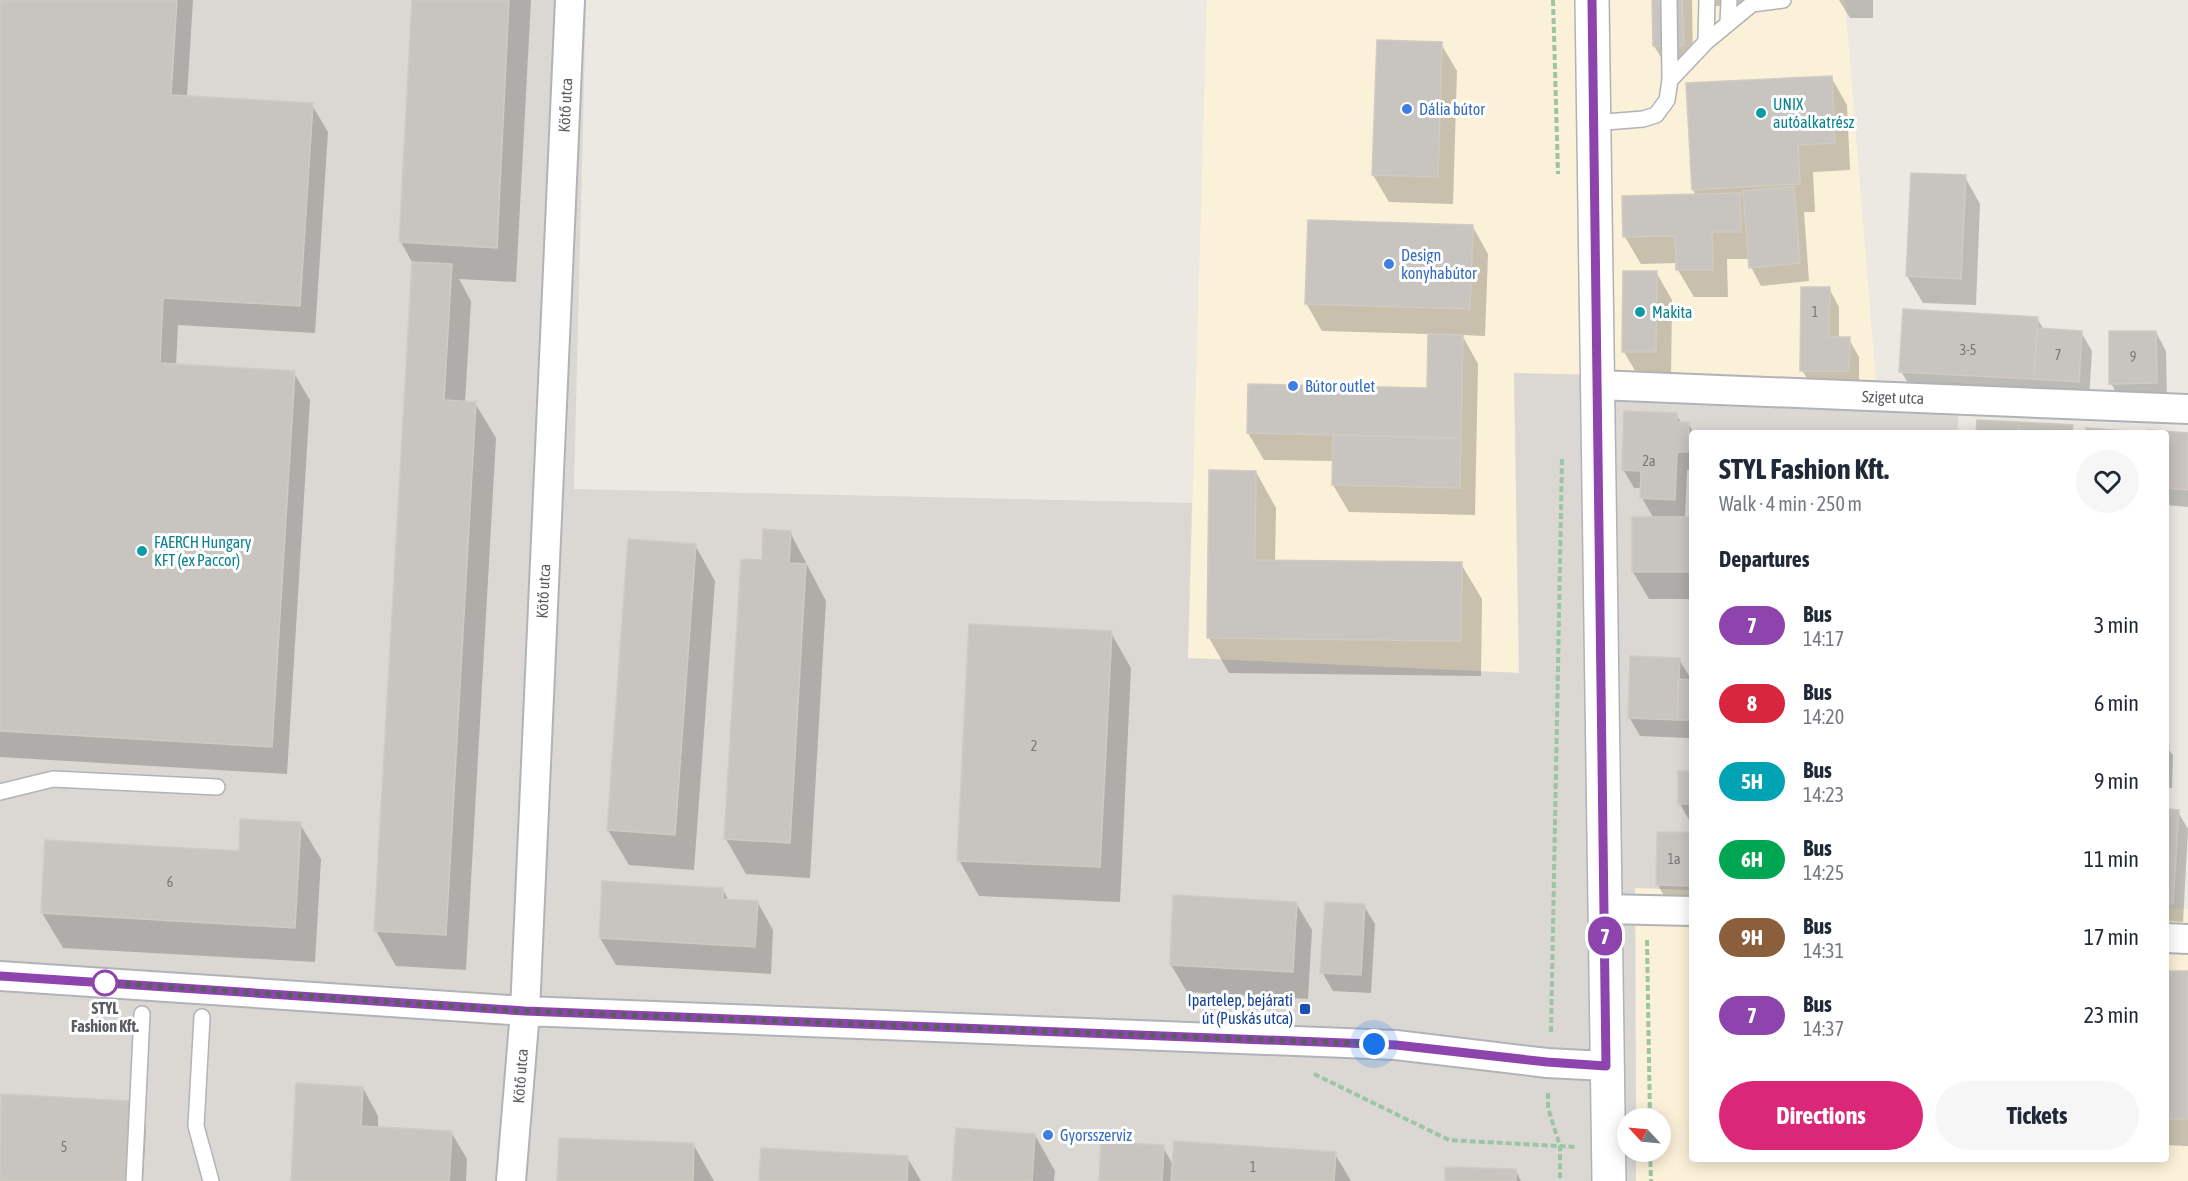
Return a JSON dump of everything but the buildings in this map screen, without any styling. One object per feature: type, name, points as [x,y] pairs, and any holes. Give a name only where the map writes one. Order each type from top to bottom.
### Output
[{"type":"street","name":"Kötő utca","points":[[512,1181],[525,1011],[570,0]]},
{"type":"street","points":[[1592,0],[1609,1181]]},
{"type":"street","name":"Sziget utca","points":[[1598,385],[2188,409]]},
{"type":"street","points":[[1605,909],[1689,911]]},
{"type":"street","points":[[2169,938],[2188,939]]},
{"type":"street","points":[[0,976],[525,1011],[1396,1045],[1547,1062],[1606,1066]]},
{"type":"lane","points":[[1593,123],[1642,119],[1656,115],[1667,100],[1670,80],[1669,0]]},
{"type":"lane","points":[[1706,42],[1707,0]]},
{"type":"lane","points":[[1728,23],[1729,0]]},
{"type":"lane","points":[[1670,80],[1706,42],[1752,2],[1783,0]]},
{"type":"lane","points":[[0,792],[53,779],[217,787]]},
{"type":"lane","points":[[134,1181],[142,1014]]},
{"type":"lane","points":[[202,1017],[196,1126],[211,1181]]},
{"type":"path","points":[[1553,0],[1558,175]]},
{"type":"path","points":[[1560,1181],[1560,1146],[1548,1108],[1547,1062],[1552,1008],[1562,457]]},
{"type":"path","points":[[1650,1108],[1647,930],[1662,909]]},
{"type":"path","points":[[1346,1090],[1449,1140],[1560,1146]]},
{"type":"path","points":[[1650,1162],[1651,1181]]},
{"type":"shaded area","points":[[0,0],[586,0],[574,489],[1192,503],[1188,658],[1519,673],[1514,373],[1961,383],[1957,430],[1689,430],[1689,890],[1635,888],[1636,1108],[1617,1108],[1617,1162],[1636,1162],[1636,1181],[0,1181]]},
{"type":"shaded area","points":[[1207,0],[1845,0],[1876,382],[1514,373],[1519,673],[1188,658]]},
{"type":"shaded area","points":[[1635,887],[1689,890],[1689,1162],[2169,1162],[2169,908],[2188,909],[2188,1181],[1636,1181],[1636,1162],[1671,1162],[1671,1108],[1636,1108]]},
{"type":"bus line","name":"7","points":[[0,976],[525,1011],[1396,1045],[1547,1062],[1606,1066],[1592,0]]},
{"type":"place","name":"Dália bútor","points":[[1407,109]]},
{"type":"place","name":"UNIX autóalkatrész","points":[[1761,113]]},
{"type":"place","name":"Design konyhabútor","points":[[1389,264]]},
{"type":"place","name":"Makita","points":[[1640,312]]},
{"type":"place","name":"Bútor outlet","points":[[1293,386]]},
{"type":"place","name":"FAERCH Hungary KFT (ex Paccor)","points":[[142,551]]},
{"type":"place","name":"STYL Fashion Kft.","points":[[105,983]]},
{"type":"place","name":"Ipartelep, bejárati út (Puskás utca)","points":[[1305,1009]]},
{"type":"place","name":"Gyorsszerviz","points":[[1048,1135]]},
{"type":"route","points":[[105,983],[95,982],[525,1011],[1374,1044]]}]
